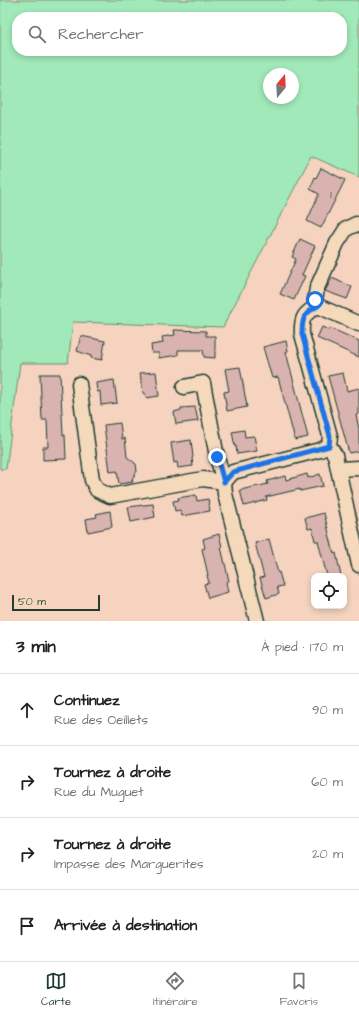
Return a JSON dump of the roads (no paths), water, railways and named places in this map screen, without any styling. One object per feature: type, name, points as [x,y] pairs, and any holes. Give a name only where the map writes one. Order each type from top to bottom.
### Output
[{"type":"street","points":[[359,225],[356,224],[346,229],[337,243],[318,288],[315,300],[318,306],[359,324]]},
{"type":"street","points":[[318,306],[308,311],[302,323],[302,334],[330,436],[329,446],[335,455],[359,565]]},
{"type":"street","points":[[184,387],[203,383],[234,535],[257,621]]},
{"type":"street","points":[[79,384],[92,480],[97,490],[110,496],[203,479],[224,482]]},
{"type":"street","points":[[224,482],[233,472],[329,446]]},
{"type":"street","points":[[338,469],[359,468]]}]
